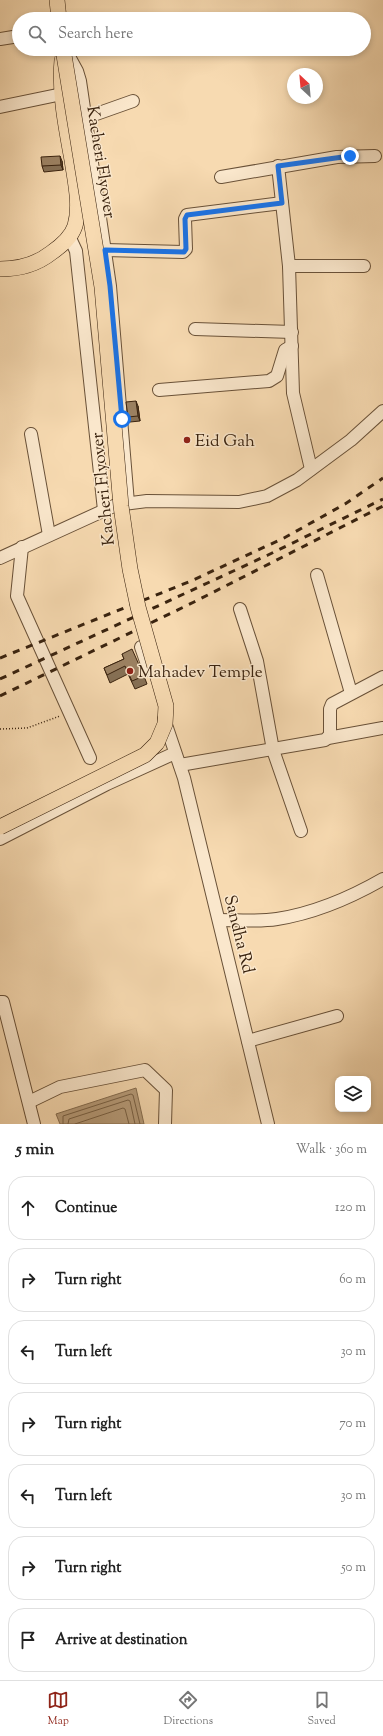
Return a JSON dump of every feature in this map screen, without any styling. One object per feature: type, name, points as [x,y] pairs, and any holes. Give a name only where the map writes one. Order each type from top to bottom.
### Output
[{"type":"main road","points":[[57,0],[58,12]]},
{"type":"main road","points":[[0,269],[22,267],[37,262],[61,246],[74,227],[78,212],[77,189],[60,80],[63,56]]},
{"type":"main road","name":"Kacheri Flyover","points":[[0,827],[145,755],[157,743],[165,724],[166,706],[138,606],[130,569],[121,506],[102,287],[65,56]]},
{"type":"street","points":[[0,39],[12,37]]},
{"type":"street","points":[[68,56],[78,76],[105,250],[114,330],[128,504]]},
{"type":"street","points":[[0,107],[62,94]]},
{"type":"street","points":[[85,118],[133,101]]},
{"type":"street","points":[[221,177],[337,157],[375,156]]},
{"type":"street","points":[[278,166],[289,266],[293,393],[311,469]]},
{"type":"street","points":[[105,250],[183,252],[186,249],[185,219],[187,215],[282,203]]},
{"type":"street","points":[[69,236],[76,251],[104,510]]},
{"type":"street","points":[[289,266],[364,266]]},
{"type":"street","points":[[195,328],[292,332]]},
{"type":"street","points":[[159,390],[269,381],[277,376],[286,350],[292,346]]},
{"type":"street","points":[[0,558],[104,510],[128,504],[147,501],[239,502],[254,500],[280,490],[311,469],[350,440],[383,411]]},
{"type":"street","points":[[31,434],[49,535]]},
{"type":"street","points":[[22,547],[17,596],[90,758]]},
{"type":"street","points":[[317,575],[351,693]]},
{"type":"street","points":[[240,609],[257,661],[273,750],[301,831]]},
{"type":"street","name":"Sandha Rd","points":[[141,647],[180,765],[219,920],[267,1124]]},
{"type":"street","points":[[328,738],[330,731],[330,706],[335,701],[383,677]]},
{"type":"street","points":[[180,765],[273,750],[383,728]]},
{"type":"street","points":[[0,839],[107,784],[176,753]]},
{"type":"street","points":[[219,920],[272,920],[305,913],[355,895],[383,879]]},
{"type":"street","points":[[0,1002],[3,1002],[34,1124]]},
{"type":"street","points":[[248,1041],[337,1016]]},
{"type":"street","points":[[29,1102],[60,1087],[145,1070],[166,1090],[166,1124]]},
{"type":"path","points":[[0,729],[27,728],[70,713]]},
{"type":"water","points":[[136,1088],[144,1124],[60,1124],[56,1114]]},
{"type":"building","points":[[60,156],[61,165],[42,166],[41,157]]},
{"type":"building","points":[[136,401],[138,416],[128,417],[126,402]]},
{"type":"building","points":[[132,649],[144,676],[132,681],[125,666],[107,675],[104,668],[124,659],[122,654]]},
{"type":"railway","points":[[0,658],[191,581],[284,538],[345,504],[383,478]]},
{"type":"railway","points":[[0,679],[268,555],[383,499]]},
{"type":"railway","points":[[0,696],[194,602],[383,506]]},
{"type":"place","name":"Eid Gah","points":[[187,440]]},
{"type":"place","name":"Mahadev Temple","points":[[130,671]]},
{"type":"route","points":[[122,419],[110,286],[105,250],[184,252],[186,249],[185,217],[187,215],[282,203],[278,166],[350,156]]}]
